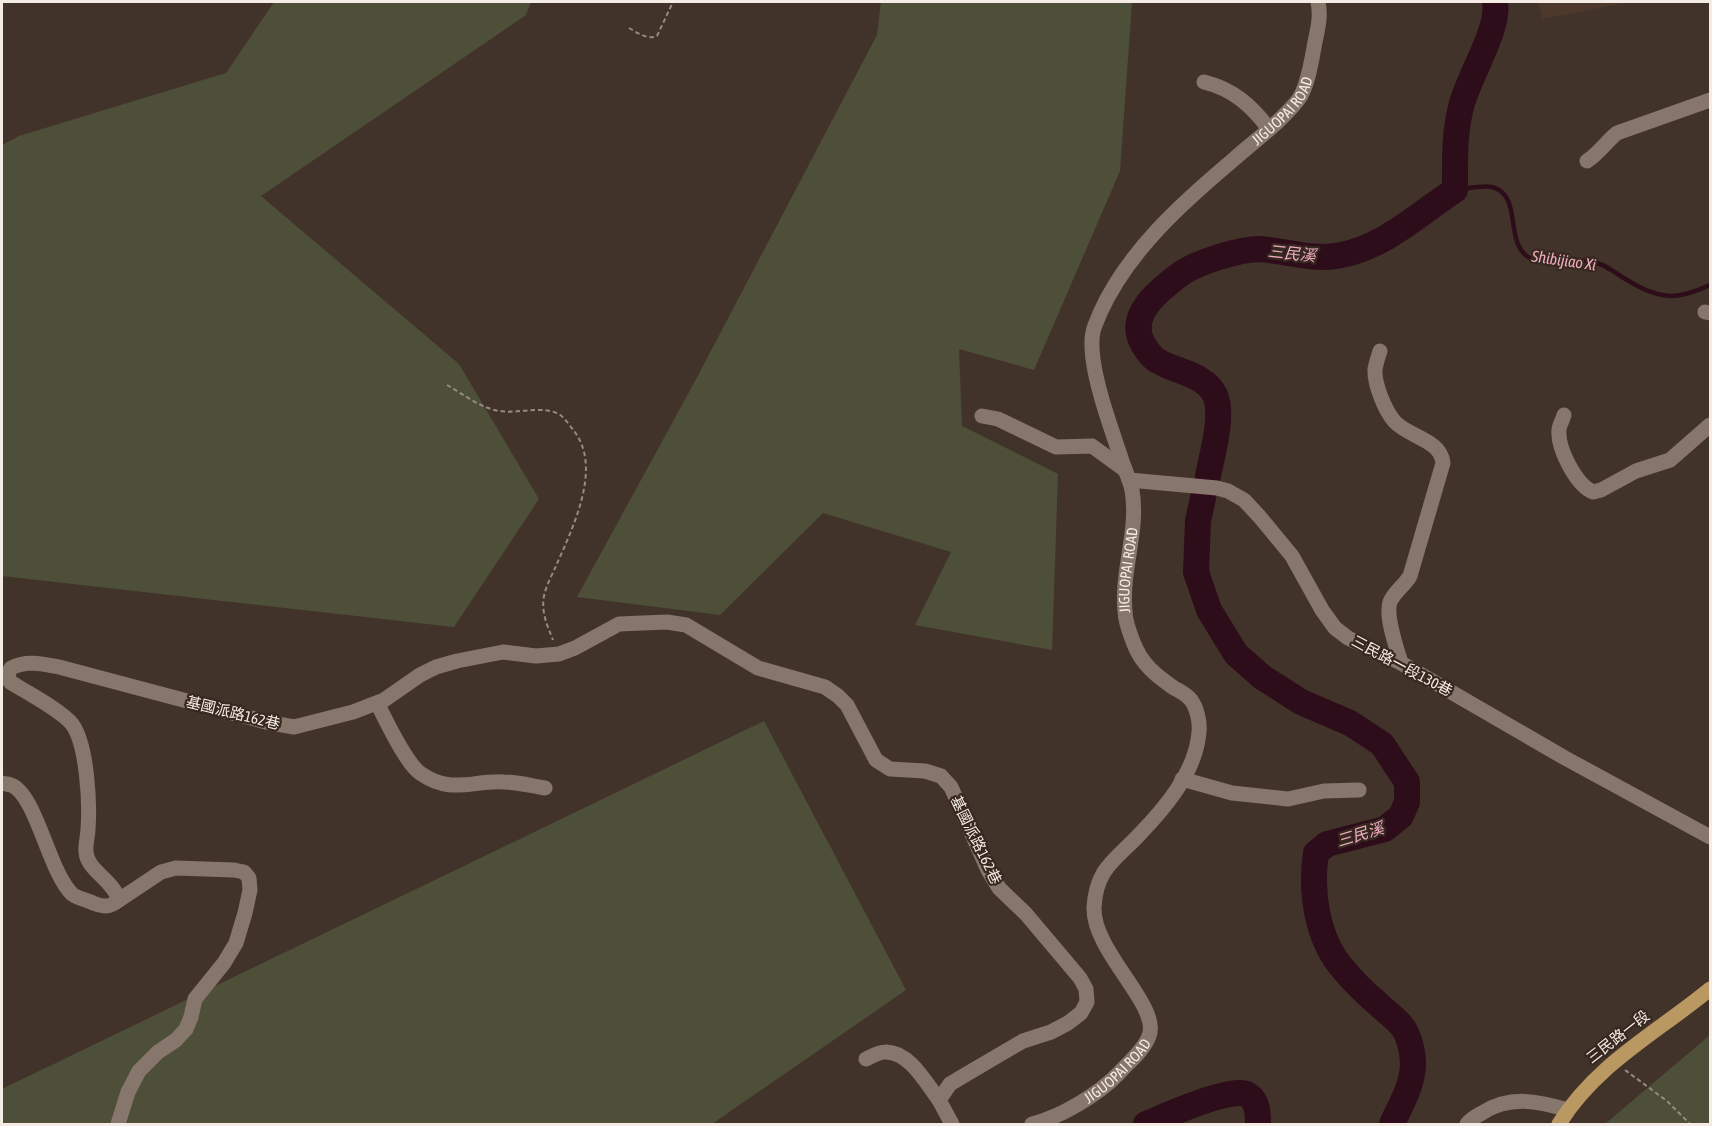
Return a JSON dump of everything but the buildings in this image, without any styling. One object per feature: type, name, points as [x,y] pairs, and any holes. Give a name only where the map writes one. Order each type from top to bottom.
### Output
[{"type":"main road","name":"三民路一段","points":[[1559,1125],[1590,1083],[1614,1061],[1710,989]]},
{"type":"street","name":"JIGUOPAI ROAD","points":[[1032,1125],[1082,1102],[1111,1081],[1139,1051],[1150,1034],[1150,1019],[1109,954],[1096,927],[1094,910],[1098,881],[1112,860],[1137,837],[1171,798],[1196,755],[1199,728],[1197,713],[1190,698],[1148,670],[1135,648],[1125,614],[1125,574],[1135,520],[1127,475],[1093,360],[1093,331],[1110,291],[1145,243],[1196,191],[1269,129],[1300,98],[1311,65],[1317,35],[1320,11],[1318,2]]},
{"type":"street","points":[[1204,82],[1219,86],[1236,95],[1248,104],[1269,129]]},
{"type":"street","points":[[1587,161],[1617,133],[1710,99]]},
{"type":"street","points":[[1380,351],[1375,370],[1388,410],[1403,428],[1436,448],[1442,455],[1443,463],[1410,576],[1390,603],[1389,612],[1401,663]]},
{"type":"street","points":[[1564,415],[1559,429],[1561,444],[1581,484],[1593,492],[1636,471],[1670,460],[1710,425]]},
{"type":"street","points":[[982,416],[998,419],[1056,447],[1092,446],[1127,475]]},
{"type":"street","name":"三民路一段130巷","points":[[1127,475],[1216,488],[1228,491],[1244,500],[1292,556],[1322,610],[1335,628],[1366,648],[1401,663],[1565,758],[1710,837]]},
{"type":"street","name":"基國派路162巷","points":[[118,900],[116,890],[88,861],[86,851],[87,777],[79,740],[71,723],[10,682],[8,674],[10,668],[19,664],[35,663],[59,667],[266,722],[294,727],[353,712],[377,703],[420,675],[436,667],[457,661],[503,652],[536,656],[559,654],[620,624],[655,621],[686,625],[758,668],[825,687],[847,705],[876,760],[890,769],[926,771],[941,776],[951,787],[988,870],[999,888],[1026,914],[1080,978],[1086,990],[1088,1002],[1081,1013],[1068,1023],[1006,1050],[950,1084],[939,1100]]},
{"type":"street","points":[[377,703],[408,759],[419,772],[441,783],[461,787],[504,782],[545,788]]},
{"type":"street","points":[[1182,780],[1232,793],[1288,799],[1324,791],[1359,790]]},
{"type":"street","points":[[2,783],[12,785],[28,804],[60,878],[73,895],[103,907],[112,906],[161,872],[176,868],[234,870],[244,872],[249,878],[247,902],[236,943],[224,963],[195,999],[186,1029],[139,1071],[128,1092],[117,1125]]},
{"type":"street","points":[[866,1059],[882,1052],[894,1053],[914,1067],[939,1100],[952,1125]]},
{"type":"street","points":[[1467,1125],[1493,1106],[1518,1100],[1539,1101],[1568,1110]]},
{"type":"path","points":[[629,28],[646,37],[657,36],[673,2]]},
{"type":"path","points":[[447,385],[491,409],[503,412],[551,411],[562,416],[579,438],[586,452],[587,469],[582,497],[573,527],[544,594],[542,609],[559,654]]},
{"type":"path","points":[[1614,1061],[1667,1101],[1690,1125]]},
{"type":"shaded area","points":[[1538,2],[1631,2],[1542,19]]},
{"type":"green space","points":[[274,2],[531,2],[526,15],[261,196],[459,364],[539,499],[454,627],[2,576],[2,145],[19,136],[226,73]]},
{"type":"green space","points":[[881,2],[1132,2],[1120,171],[1034,370],[959,349],[962,426],[1058,474],[1052,650],[915,625],[951,552],[823,513],[720,615],[577,597],[694,383],[877,35]]},
{"type":"green space","points":[[764,721],[906,990],[712,1124],[2,1124],[2,1089]]},
{"type":"green space","points":[[1710,1035],[1710,1124],[1605,1124]]},
{"type":"waterway","name":"三民溪","points":[[1208,476],[1218,424],[1215,395],[1204,382],[1165,365],[1149,354],[1139,333],[1142,313],[1164,287],[1182,273],[1208,261],[1260,249],[1321,257],[1357,251],[1401,228],[1455,190],[1455,148],[1459,117],[1465,95],[1493,26],[1495,2]]},
{"type":"waterway","name":"Shibijiao Xi","points":[[1455,190],[1492,187],[1501,192],[1511,208],[1521,250],[1533,259],[1576,260],[1600,264],[1656,294],[1681,295],[1710,285]]},
{"type":"waterway","name":"三民溪","points":[[1203,498],[1198,521],[1196,572],[1209,610],[1236,654],[1262,677],[1301,702],[1350,723],[1382,744],[1407,782],[1407,802],[1401,816],[1385,829],[1327,844],[1316,853],[1314,868],[1315,899],[1327,945],[1352,979],[1401,1025],[1410,1043],[1413,1064],[1411,1080],[1392,1124]]},
{"type":"waterway","name":"三民溪","points":[[1146,1124],[1214,1098],[1240,1093],[1248,1095],[1254,1101],[1258,1124]]}]
